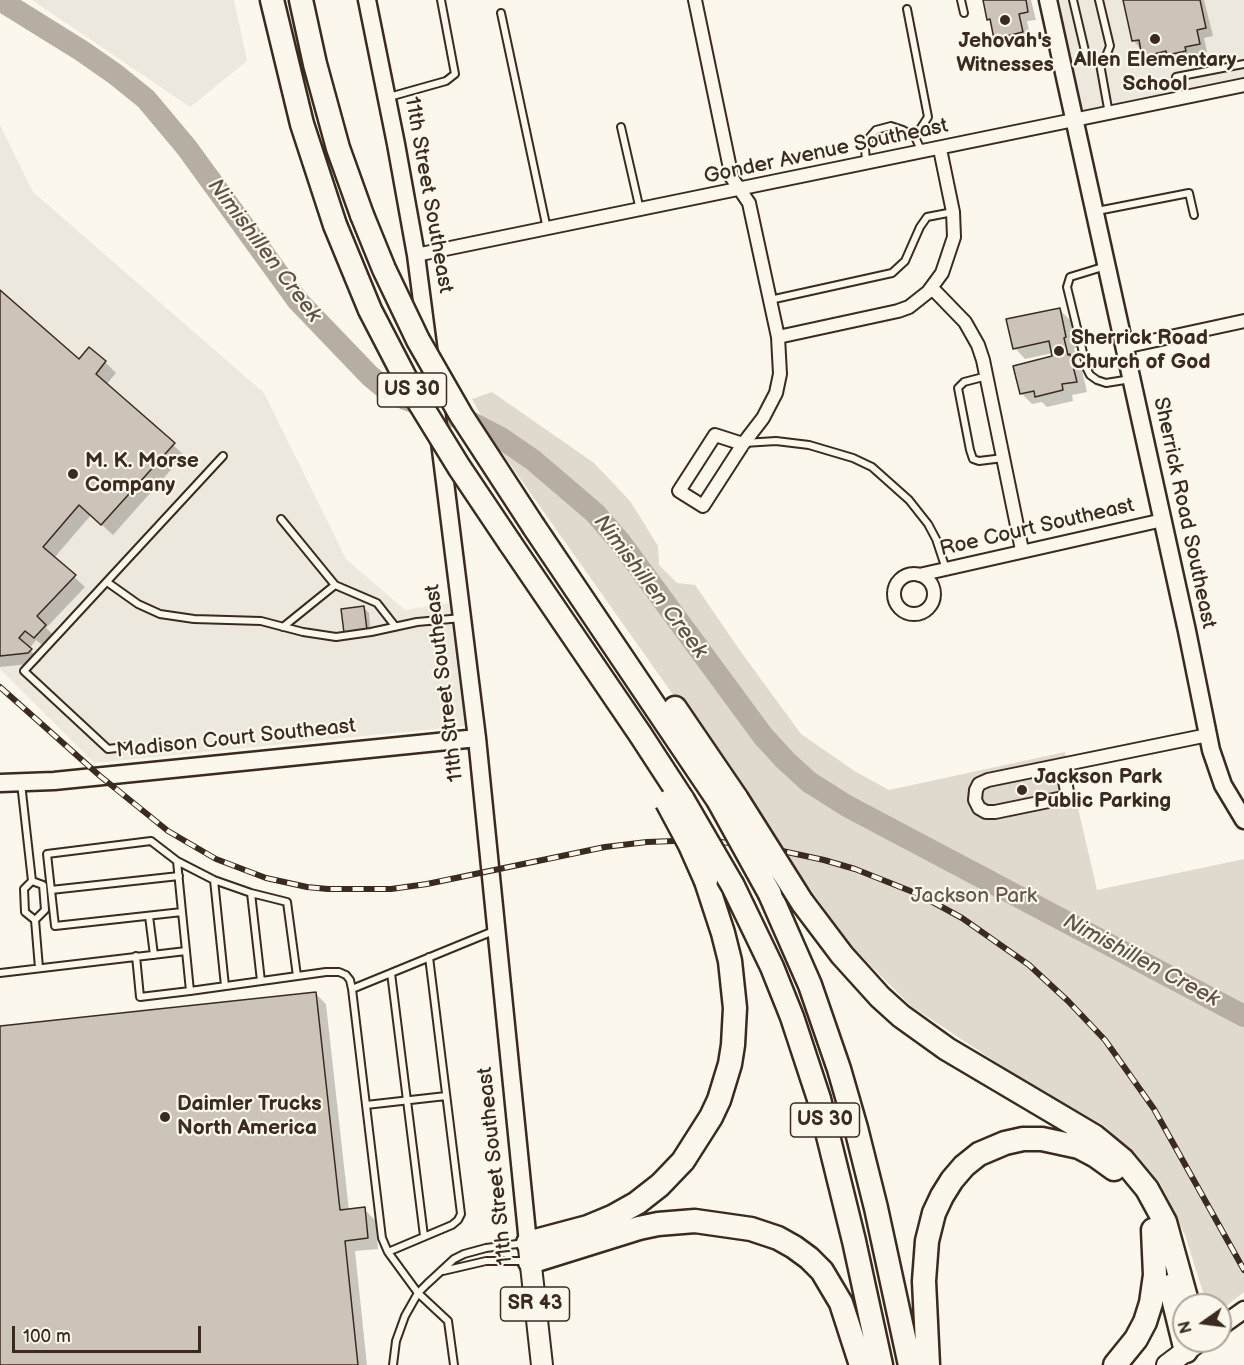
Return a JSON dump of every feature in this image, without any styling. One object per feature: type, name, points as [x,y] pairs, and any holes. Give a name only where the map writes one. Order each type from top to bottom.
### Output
[{"type":"highway","name":"US 30","points":[[272,0],[302,124],[335,225],[358,283],[390,351],[454,459],[640,734],[675,801],[733,886],[776,977],[819,1099],[852,1230],[881,1365]]},
{"type":"highway","name":"US 30","points":[[301,0],[315,64],[338,148],[362,215],[418,340],[461,415],[568,578],[727,799],[770,894],[810,985],[839,1069],[873,1197],[910,1365]]},
{"type":"highway","points":[[727,799],[842,955],[860,977],[901,1016],[947,1050],[1094,1137],[1123,1160],[1142,1181],[1161,1214],[1172,1240],[1185,1293]]},
{"type":"highway","points":[[529,1252],[625,1211],[660,1185],[683,1161],[719,1100],[733,1045],[735,1008],[730,961],[706,881],[690,845],[675,801]]},
{"type":"highway","points":[[928,1365],[924,1281],[931,1222],[942,1196],[964,1166],[979,1154],[1005,1143],[1023,1139],[1042,1139],[1079,1147],[1103,1161],[1124,1180],[1141,1203],[1153,1230],[1173,1293]]},
{"type":"highway","points":[[529,1252],[658,1224],[704,1222],[751,1229],[778,1238],[809,1258],[822,1271],[842,1303],[861,1365]]},
{"type":"highway","points":[[1115,1365],[1136,1339],[1151,1303],[1155,1275],[1153,1230]]},
{"type":"main road","name":"11th Street Southeast","points":[[529,1252],[542,1365]]},
{"type":"main road","points":[[1167,1365],[1190,1353]]},
{"type":"street","name":"11th Street Southeast","points":[[367,0],[416,255],[443,460],[477,738],[529,1252]]},
{"type":"street","points":[[695,0],[732,178],[749,203],[778,337],[780,374],[776,393],[764,418],[743,444],[703,506],[678,490],[715,435],[743,444]]},
{"type":"street","name":"Sherrick Road Southeast","points":[[1048,0],[1208,735],[1222,785],[1244,820]]},
{"type":"street","name":"Gonder Avenue Southeast","points":[[416,255],[1074,122],[1244,85]]},
{"type":"street","points":[[778,337],[898,311],[920,300],[932,288],[942,273],[952,246],[954,226],[940,149]]},
{"type":"street","points":[[932,288],[958,315],[978,345],[987,376],[1022,550]]},
{"type":"street","points":[[1124,347],[1244,321]]},
{"type":"street","name":"Roe Court Southeast","points":[[919,575],[1162,520]]},
{"type":"street","points":[[1062,765],[1068,797],[995,812],[986,812],[979,808],[975,800],[976,790],[980,784],[988,780],[1208,735]]},
{"type":"street","name":"Madison Court Southeast","points":[[0,783],[54,781],[477,738]]},
{"type":"lane","points":[[387,98],[446,81],[455,74],[441,0]]},
{"type":"lane","points":[[962,0],[964,13]]},
{"type":"lane","points":[[1073,0],[1085,51],[1091,59],[1100,64]]},
{"type":"lane","points":[[1099,0],[1110,46],[1107,56],[1100,64]]},
{"type":"lane","points":[[907,9],[928,117],[915,137]]},
{"type":"lane","points":[[501,13],[547,229]]},
{"type":"lane","points":[[1100,64],[1109,114]]},
{"type":"lane","points":[[1180,98],[1176,77],[1244,64]]},
{"type":"lane","points":[[866,164],[865,148],[869,138],[876,130],[891,126],[915,137],[923,152]]},
{"type":"lane","points":[[621,127],[640,211]]},
{"type":"lane","points":[[1094,212],[1189,193],[1194,215]]},
{"type":"lane","points":[[770,300],[892,273],[904,261],[927,217],[953,212]]},
{"type":"lane","points":[[1106,266],[1071,277],[1067,287],[1090,375],[1107,383],[1131,379]]},
{"type":"lane","points":[[987,376],[964,382],[958,388],[970,450],[973,459],[979,461],[1004,458]]},
{"type":"lane","points":[[743,444],[776,441],[809,445],[853,458],[872,468],[909,500],[928,524],[946,568]]},
{"type":"lane","points":[[125,747],[108,749],[24,671],[223,456]]},
{"type":"lane","points":[[281,519],[335,585],[377,603],[395,626]]},
{"type":"lane","points":[[106,582],[138,604],[160,614],[187,618],[261,621],[303,632],[336,637],[395,626],[462,618]]},
{"type":"lane","points":[[284,627],[335,585]]},
{"type":"lane","points":[[21,783],[32,880],[24,889],[25,912],[35,920],[39,968]]},
{"type":"lane","points":[[182,912],[55,926],[47,854],[152,841],[177,861],[214,880],[251,894],[287,902],[297,976]]},
{"type":"lane","points":[[177,861],[190,991]]},
{"type":"lane","points":[[51,890],[178,876]]},
{"type":"lane","points":[[32,880],[43,885],[45,910],[35,920]]},
{"type":"lane","points":[[214,880],[225,986]]},
{"type":"lane","points":[[251,894],[261,981]]},
{"type":"lane","points":[[149,916],[154,955]]},
{"type":"lane","points":[[352,989],[496,930]]},
{"type":"lane","points":[[0,972],[186,951]]},
{"type":"lane","points":[[136,956],[140,997],[297,976],[339,972],[348,977],[352,989],[381,1234],[388,1251],[418,1293],[448,1321],[454,1365]]},
{"type":"lane","points":[[388,1251],[454,1223],[461,1214],[429,957]]},
{"type":"lane","points":[[391,973],[424,1236]]},
{"type":"lane","points":[[366,1105],[446,1096]]},
{"type":"lane","points":[[393,1365],[399,1330],[418,1293],[458,1256],[492,1247],[529,1252]]},
{"type":"lane","points":[[443,1271],[529,1252]]},
{"type":"shaded area","points":[[32,0],[234,0],[247,61],[190,107]]},
{"type":"shaded area","name":"Allen Elementary School","points":[[1057,0],[1244,0],[1244,77],[1082,112]]},
{"type":"shaded area","points":[[0,125],[33,192],[264,393],[346,559],[405,610],[449,603],[465,726],[94,763],[0,669]]},
{"type":"green space","name":"Jackson Park","points":[[492,392],[594,463],[630,501],[658,546],[659,565],[677,583],[695,585],[801,734],[856,772],[889,790],[1065,752],[1097,890],[1244,859],[1244,1292],[1232,1302],[1232,1293],[1203,1293],[1185,1235],[1160,1183],[1105,1126],[1020,1078],[911,1006],[850,945],[500,450],[472,399]]},
{"type":"building","name":"Jehovah's Witnesses","points":[[983,0],[1026,0],[1028,12],[1019,14],[1023,32],[994,39]]},
{"type":"building","points":[[1123,0],[1200,0],[1206,28],[1197,30],[1200,44],[1185,47],[1186,51],[1167,55],[1166,51],[1142,57],[1139,40],[1132,41]]},
{"type":"building","name":"M. K. Morse Company","points":[[0,290],[79,359],[89,347],[106,361],[96,374],[175,443],[101,525],[79,505],[43,547],[76,575],[37,616],[46,625],[34,638],[25,631],[19,638],[32,649],[28,653],[0,656]]},
{"type":"building","name":"Sherrick Road Church of God","points":[[1060,308],[1066,337],[1064,338],[1077,382],[1062,384],[1063,390],[1035,397],[1034,391],[1020,394],[1013,366],[1052,356],[1049,341],[1013,349],[1006,319]]},
{"type":"building","points":[[364,606],[367,630],[344,633],[341,609]]},
{"type":"building","name":"Daimler Trucks North America","points":[[316,992],[340,1210],[365,1207],[368,1238],[345,1241],[358,1365],[0,1365],[0,1026]]},
{"type":"waterway","name":"Nimishillen Creek","points":[[0,0],[82,51],[146,99],[187,148],[298,301],[370,376],[387,390],[405,399],[472,423],[501,438],[533,460],[595,513],[621,543],[763,736],[809,782],[847,806],[1244,1016]]},
{"type":"railway","points":[[0,687],[100,776],[168,831],[216,859],[266,878],[328,889],[391,889],[427,884],[605,847],[647,842],[701,840],[759,846],[824,860],[855,869],[918,894],[962,918],[1029,965],[1105,1040],[1154,1109],[1244,1270]]},
{"type":"place","name":"Jehovah's Witnesses","points":[[1005,20]]},
{"type":"place","name":"Allen Elementary School","points":[[1155,39]]},
{"type":"place","name":"Sherrick Road Church of God","points":[[1059,351]]},
{"type":"place","name":"M. K. Morse Company","points":[[73,474]]},
{"type":"place","name":"Jackson Park Public Parking","points":[[1022,790]]},
{"type":"place","name":"Daimler Trucks North America","points":[[165,1117]]}]
